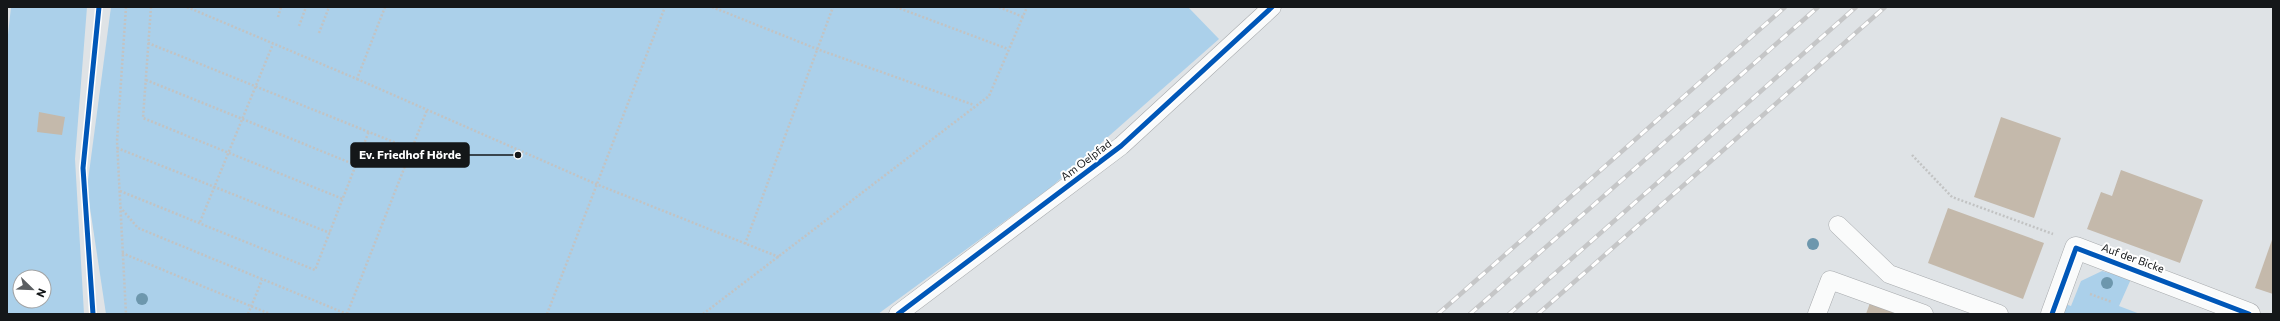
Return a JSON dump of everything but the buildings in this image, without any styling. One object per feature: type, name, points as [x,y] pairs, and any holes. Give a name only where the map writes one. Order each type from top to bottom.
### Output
[{"type":"street","points":[[2052,314],[2076,248]]},
{"type":"street","name":"Auf der Bicke","points":[[2076,248],[2249,314]]},
{"type":"lane","name":"Am Oelpfad","points":[[898,314],[1121,146],[1272,7]]},
{"type":"lane","points":[[1838,225],[1889,274],[1999,314]]},
{"type":"lane","points":[[1817,314],[1830,280],[1924,314]]},
{"type":"path","points":[[126,7],[117,148],[126,314]]},
{"type":"path","points":[[151,7],[143,118],[343,199]]},
{"type":"path","points":[[187,7],[357,79],[596,184],[779,257]]},
{"type":"path","points":[[278,17],[281,7]]},
{"type":"path","points":[[299,26],[306,7]]},
{"type":"path","points":[[319,33],[329,7]]},
{"type":"path","points":[[357,79],[384,7]]},
{"type":"path","points":[[547,314],[665,7]]},
{"type":"path","points":[[712,7],[817,49],[975,105]]},
{"type":"path","points":[[746,244],[833,7]]},
{"type":"path","points":[[896,7],[1008,49]]},
{"type":"path","points":[[999,7],[1023,17]]},
{"type":"path","points":[[703,314],[975,105],[989,96],[1027,7]]},
{"type":"path","points":[[148,43],[411,149]]},
{"type":"path","points":[[200,222],[273,44]]},
{"type":"path","points":[[146,80],[356,165]]},
{"type":"path","points":[[120,207],[138,228],[347,314],[427,110]]},
{"type":"path","points":[[120,191],[200,222],[315,270],[369,131]]},
{"type":"path","points":[[117,148],[330,233]]},
{"type":"path","points":[[1912,155],[1952,197],[2068,240],[2076,248]]},
{"type":"path","points":[[122,253],[270,314]]},
{"type":"path","points":[[248,314],[262,280]]},
{"type":"shaded area","points":[[11,7],[87,7],[75,159],[84,314],[7,314],[7,44]]},
{"type":"shaded area","points":[[111,7],[1188,7],[1219,39],[1050,188],[878,314],[106,314],[87,188]]},
{"type":"shaded area","points":[[2102,271],[2131,279],[2119,306],[2140,314],[2061,314],[2065,304],[2071,306],[2081,281]]},
{"type":"railway","points":[[1438,314],[1785,7]]},
{"type":"railway","points":[[1470,314],[1818,7]]},
{"type":"railway","points":[[1509,314],[1856,7]]},
{"type":"railway","points":[[1538,314],[1885,7]]},
{"type":"cycle path","points":[[93,314],[83,168],[99,7]]},
{"type":"cycle path","points":[[898,314],[1121,146],[1272,7]]},
{"type":"cycle path","points":[[2052,314],[2076,248],[2249,314]]},
{"type":"place","name":"Ev. Friedhof Hörde","points":[[518,155]]}]
